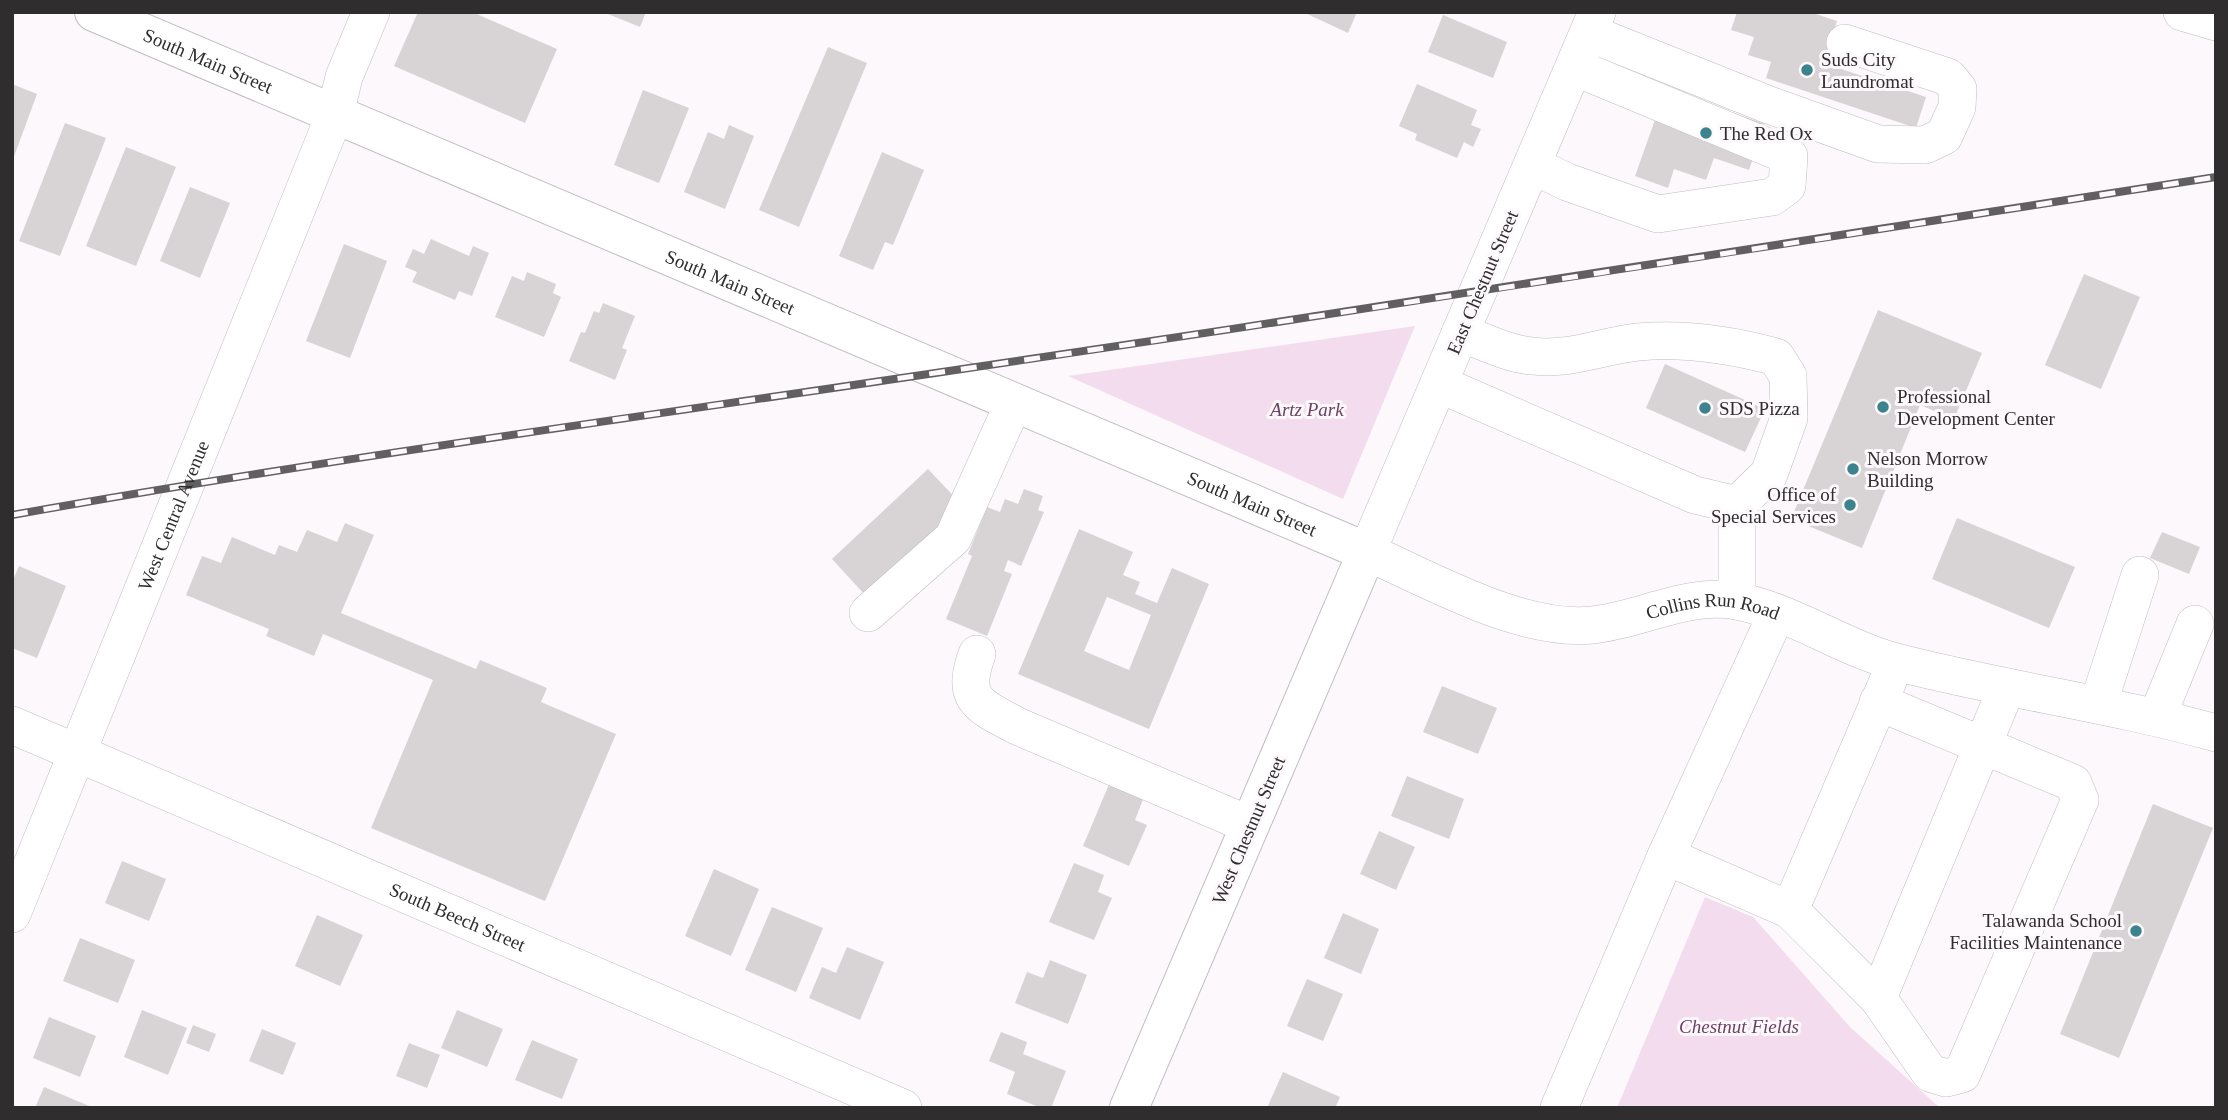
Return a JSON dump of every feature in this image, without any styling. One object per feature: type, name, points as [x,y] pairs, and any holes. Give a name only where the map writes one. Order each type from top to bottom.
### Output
[{"type":"main road","name":"South Main Street","points":[[94,12],[1367,552]]},
{"type":"main road","name":"West Chestnut Street","points":[[1129,1108],[1367,552]]},
{"type":"street","name":"West Central Avenue","points":[[12,914],[335,114],[344,77],[371,12]]},
{"type":"street","points":[[2182,12],[2216,22]]},
{"type":"street","points":[[1593,18],[1769,106],[1878,144],[1925,145],[1944,136],[1957,107],[1958,89],[1948,77],[1845,43]]},
{"type":"street","name":"East Chestnut Street","points":[[1367,552],[1593,18]]},
{"type":"street","points":[[1532,165],[1567,183],[1658,214],[1772,197],[1787,186],[1789,156],[1574,67]]},
{"type":"street","points":[[1460,333],[1530,356],[1572,356],[1637,342],[1686,342],[1745,348],[1776,357],[1788,376],[1789,418],[1769,474],[1737,505],[1737,601]]},
{"type":"street","points":[[1439,384],[1695,495],[1737,505]]},
{"type":"street","points":[[868,613],[953,538],[1014,402]]},
{"type":"street","name":"Collins Run Road","points":[[1367,552],[1500,609],[1560,623],[1590,625],[1640,616],[1697,598],[1737,601],[1777,613],[1897,663],[2157,717],[2216,733]]},
{"type":"street","points":[[2080,702],[2140,575]]},
{"type":"street","points":[[1559,1108],[1667,856],[1777,613]]},
{"type":"street","points":[[2157,717],[2194,624]]},
{"type":"street","points":[[976,654],[969,676],[974,699],[984,709],[1017,726],[1250,825]]},
{"type":"street","points":[[1790,909],[1897,663]]},
{"type":"street","points":[[1878,998],[2007,687]]},
{"type":"street","points":[[1667,856],[1790,909],[1878,998],[1930,1073],[1946,1078],[1962,1074],[2081,800],[2073,783],[1878,702]]},
{"type":"street","name":"South Beech Street","points":[[12,725],[903,1108]]},
{"type":"green space","name":"Artz Park","points":[[1415,326],[1343,499],[1068,376]]},
{"type":"green space","name":"Chestnut Fields","points":[[1705,897],[1753,917],[1850,1027],[1940,1108],[1617,1108]]},
{"type":"building","points":[[418,12],[472,12],[557,49],[525,123],[394,66]]},
{"type":"building","points":[[603,12],[646,12],[640,27]]},
{"type":"building","points":[[1303,12],[1357,12],[1348,33]]},
{"type":"building","name":"Suds City Laundromat","points":[[1737,12],[1810,12],[1837,21],[1823,63],[1926,97],[1916,128],[1766,78],[1771,62],[1748,55],[1754,37],[1731,30]]},
{"type":"building","points":[[1443,15],[1507,42],[1493,78],[1428,52]]},
{"type":"building","points":[[828,47],[867,63],[799,227],[759,210]]},
{"type":"building","points":[[12,84],[37,94],[12,162]]},
{"type":"building","points":[[1417,84],[1477,110],[1471,125],[1481,129],[1473,147],[1464,142],[1457,158],[1415,140],[1417,134],[1399,126]]},
{"type":"building","name":"The Red Ox","points":[[1666,89],[1765,124],[1749,170],[1714,158],[1706,180],[1674,169],[1668,188],[1635,176]]},
{"type":"building","points":[[643,90],[689,108],[659,183],[614,165]]},
{"type":"building","points":[[65,123],[106,138],[60,256],[19,241]]},
{"type":"building","points":[[729,125],[754,136],[725,209],[684,192],[708,132],[724,139]]},
{"type":"building","points":[[126,147],[176,167],[136,266],[86,246]]},
{"type":"building","points":[[882,152],[924,170],[893,245],[885,242],[873,270],[839,256]]},
{"type":"building","points":[[190,187],[230,203],[200,278],[160,261]]},
{"type":"building","points":[[431,239],[469,256],[473,246],[489,253],[472,296],[459,291],[455,300],[412,282],[417,272],[405,267],[413,249],[424,254]]},
{"type":"building","points":[[344,244],[387,261],[350,358],[306,341]]},
{"type":"building","points":[[527,272],[556,284],[553,293],[561,297],[544,337],[495,317],[512,276],[524,281]]},
{"type":"building","points":[[2084,274],[2140,297],[2101,389],[2045,365]]},
{"type":"building","points":[[603,303],[635,316],[622,348],[627,350],[615,380],[569,361],[581,332],[585,333],[594,311],[599,313]]},
{"type":"building","name":"Nelson Morrow Building","points":[[1878,310],[1982,353],[1954,419],[1920,405],[1862,548],[1791,519]]},
{"type":"building","name":"SDS Pizza","points":[[1665,364],[1765,409],[1745,452],[1646,408]]},
{"type":"building","points":[[928,469],[963,506],[866,596],[832,559]]},
{"type":"building","points":[[1024,489],[1043,496],[1038,510],[1044,512],[1021,566],[1008,560],[1004,571],[1012,574],[987,636],[946,619],[972,556],[968,554],[987,507],[1000,512],[1005,499],[1018,504]]},
{"type":"building","points":[[1957,518],[2075,567],[2049,628],[1932,579]]},
{"type":"building","points":[[345,523],[374,535],[341,613],[476,669],[480,660],[547,688],[541,702],[616,734],[545,901],[371,828],[433,680],[323,634],[314,656],[266,636],[269,629],[186,595],[202,556],[221,563],[232,537],[275,555],[279,545],[297,552],[307,530],[337,542]]},
{"type":"building","points":[[1079,529],[1133,552],[1123,575],[1140,582],[1135,594],[1157,603],[1172,568],[1209,584],[1149,729],[1018,674]],"holes":[[[1107,597],[1151,615],[1129,670],[1084,651]]]},
{"type":"building","points":[[2162,532],[2200,547],[2189,574],[2150,558]]},
{"type":"building","points":[[19,566],[66,586],[37,658],[12,648],[12,582]]},
{"type":"building","points":[[1442,686],[1497,708],[1478,754],[1423,732]]},
{"type":"building","points":[[1407,776],[1464,799],[1449,839],[1391,816]]},
{"type":"building","points":[[1110,782],[1144,797],[1135,820],[1147,825],[1129,866],[1083,846]]},
{"type":"building","name":"Talawanda School Facilities Maintenance","points":[[2153,804],[2213,828],[2119,1058],[2060,1034]]},
{"type":"building","points":[[1379,831],[1415,847],[1396,890],[1360,874]]},
{"type":"building","points":[[122,861],[166,879],[149,921],[105,903]]},
{"type":"building","points":[[1074,863],[1104,875],[1098,892],[1112,898],[1094,940],[1049,922]]},
{"type":"building","points":[[714,869],[759,889],[731,956],[685,936]]},
{"type":"building","points":[[772,907],[823,928],[796,992],[745,970]]},
{"type":"building","points":[[1343,913],[1379,929],[1361,974],[1324,958]]},
{"type":"building","points":[[317,915],[363,935],[340,986],[295,966]]},
{"type":"building","points":[[80,938],[135,960],[118,1003],[63,981]]},
{"type":"building","points":[[847,947],[884,962],[860,1020],[809,998],[822,967],[836,973]]},
{"type":"building","points":[[1050,960],[1087,975],[1068,1024],[1015,1003],[1027,972],[1043,978]]},
{"type":"building","points":[[1307,979],[1343,994],[1323,1041],[1287,1026]]},
{"type":"building","points":[[142,1010],[187,1028],[168,1075],[124,1057]]},
{"type":"building","points":[[457,1010],[503,1029],[487,1067],[441,1048]]},
{"type":"building","points":[[49,1017],[96,1036],[80,1077],[33,1058]]},
{"type":"building","points":[[193,1025],[216,1034],[209,1052],[186,1043]]},
{"type":"building","points":[[262,1029],[296,1043],[283,1075],[249,1061]]},
{"type":"building","points":[[1001,1032],[1027,1042],[1023,1054],[1066,1071],[1051,1108],[1041,1108],[1007,1094],[1015,1072],[989,1061]]},
{"type":"building","points":[[532,1040],[578,1059],[562,1099],[515,1080]]},
{"type":"building","points":[[409,1043],[440,1055],[427,1088],[396,1076]]},
{"type":"building","points":[[1283,1072],[1340,1097],[1335,1108],[1267,1108]]},
{"type":"building","points":[[44,1087],[94,1108],[35,1108]]},
{"type":"railway","points":[[12,515],[360,458],[1261,325],[2216,177]]},
{"type":"place","name":"Suds City Laundromat","points":[[1807,70]]},
{"type":"place","name":"The Red Ox","points":[[1706,133]]},
{"type":"place","name":"Professional Development Center","points":[[1883,407]]},
{"type":"place","name":"SDS Pizza","points":[[1705,408]]},
{"type":"place","name":"Nelson Morrow Building","points":[[1853,469]]},
{"type":"place","name":"Office of Special Services","points":[[1850,505]]},
{"type":"place","name":"Talawanda School Facilities Maintenance","points":[[2136,931]]}]
